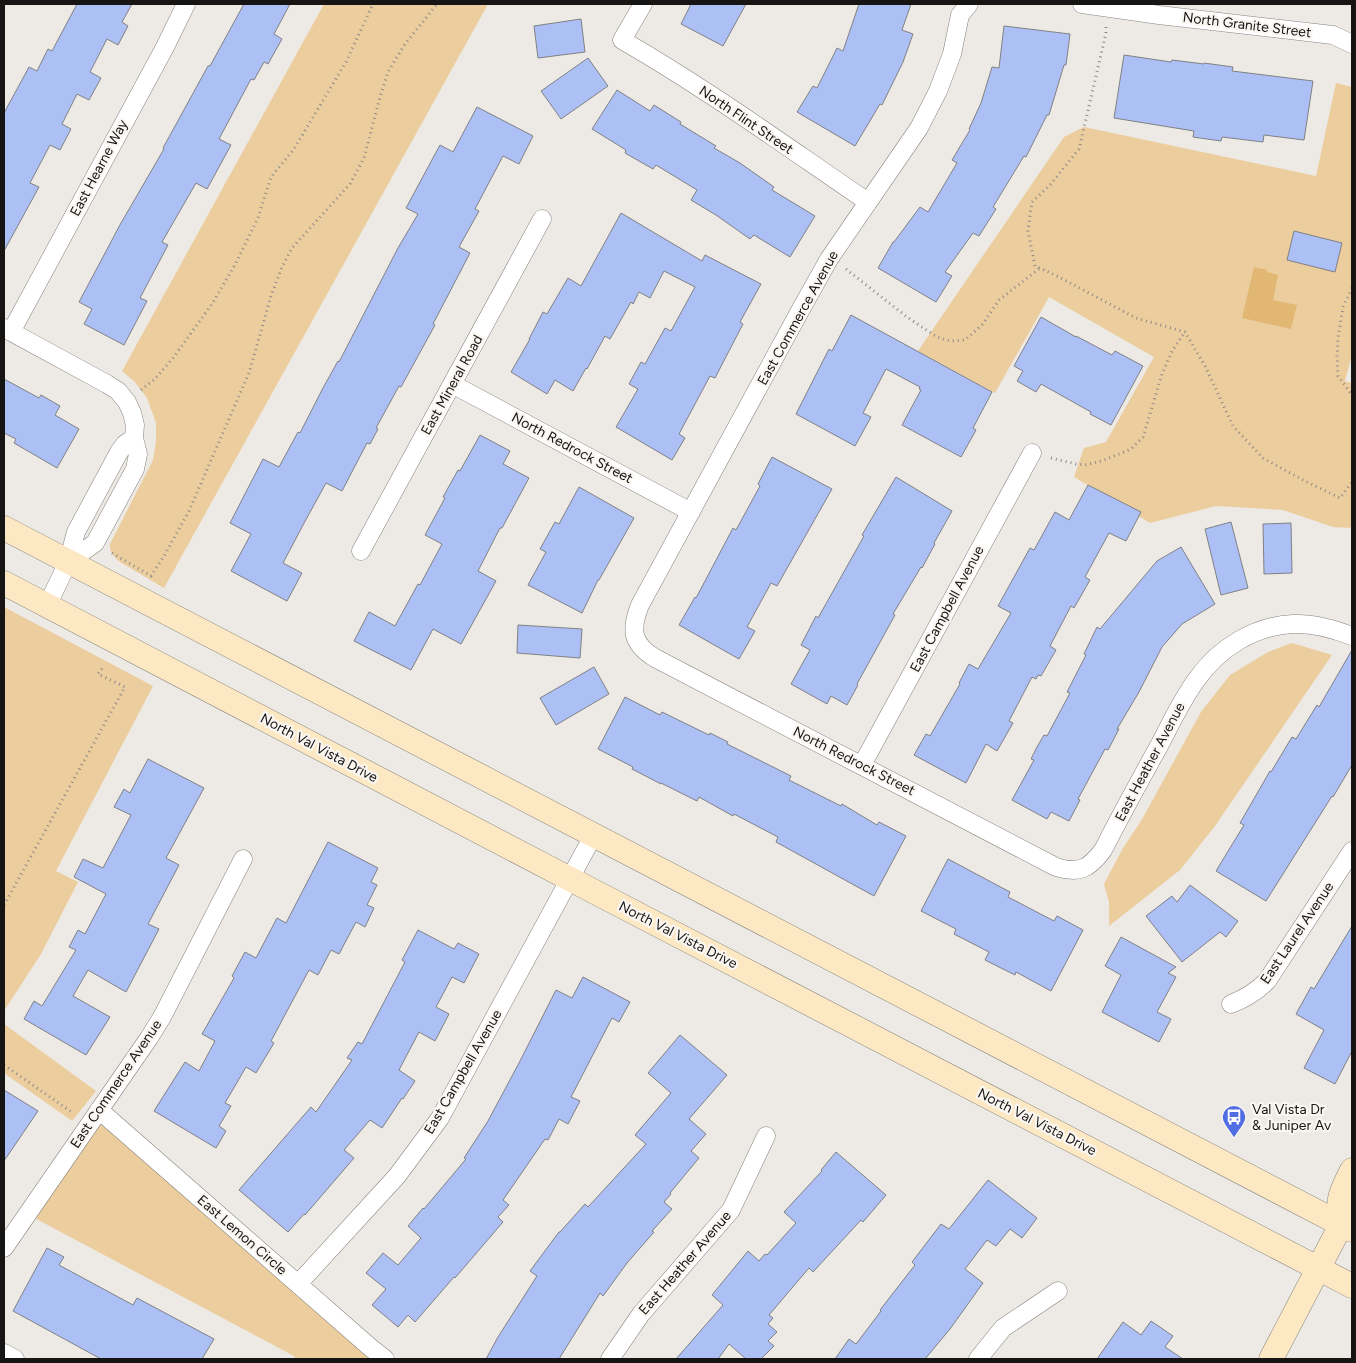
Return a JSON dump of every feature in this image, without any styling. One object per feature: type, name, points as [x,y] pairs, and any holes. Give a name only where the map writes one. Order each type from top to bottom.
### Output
[{"type":"main road","points":[[4,528],[593,836],[1349,1225]]},
{"type":"main road","name":"North Val Vista Drive","points":[[4,583],[1352,1286]]},
{"type":"main road","points":[[1349,1225],[1339,1213],[1339,1202],[1341,1191],[1352,1170]]},
{"type":"main road","points":[[1271,1359],[1319,1269],[1349,1225]]},
{"type":"street","name":"East Hearne Way","points":[[7,330],[166,47],[186,4]]},
{"type":"street","name":"North Flint Street","points":[[643,4],[622,40],[723,103],[868,202]]},
{"type":"street","name":"East Commerce Avenue","points":[[634,637],[636,615],[640,605],[801,309],[830,259],[919,128],[929,110],[946,72],[960,15],[969,4]]},
{"type":"street","name":"North Granite Street","points":[[1082,4],[1160,9],[1333,36],[1352,44]]},
{"type":"street","name":"East Mineral Road","points":[[361,551],[542,220]]},
{"type":"street","points":[[7,330],[118,391],[127,402],[132,413],[134,425],[134,438],[125,444],[119,452],[76,532],[68,562],[47,606]]},
{"type":"street","name":"North Redrock Street","points":[[452,384],[691,512]]},
{"type":"street","name":"East Campbell Avenue","points":[[862,766],[1032,453]]},
{"type":"street","name":"East Heather Avenue","points":[[1082,869],[1090,865],[1103,850],[1187,695],[1207,666],[1219,654],[1247,636],[1262,629],[1276,626],[1310,624],[1352,636]]},
{"type":"street","name":"North Redrock Street","points":[[634,637],[639,646],[655,658],[1056,867],[1074,871],[1082,869]]},
{"type":"street","name":"East Campbell Avenue","points":[[298,1284],[397,1176],[440,1118],[593,836]]},
{"type":"street","name":"East Laurel Avenue","points":[[1231,1004],[1256,992],[1268,981],[1352,850]]},
{"type":"street","name":"East Commerce Avenue","points":[[4,1248],[136,1058],[162,1017],[243,859]]},
{"type":"street","name":"East Lemon Circle","points":[[99,1110],[370,1348],[385,1359]]},
{"type":"street","name":"East Heather Avenue","points":[[610,1359],[641,1314],[731,1210],[766,1136]]},
{"type":"street","points":[[978,1359],[1003,1328],[1058,1291]]},
{"type":"street","points":[[4,1352],[15,1359]]},
{"type":"path","points":[[127,402],[155,379],[174,358],[212,304],[258,218],[271,177],[294,148],[346,62],[373,4]]},
{"type":"path","points":[[112,553],[151,576],[164,556],[189,511],[249,373],[271,296],[282,267],[292,248],[350,184],[364,158],[388,72],[405,44],[437,4]]},
{"type":"path","points":[[1101,6],[1106,24],[1106,33],[1079,149],[1050,184],[1032,202],[1028,231],[1035,266],[1136,318],[1185,332],[1205,366],[1233,426],[1263,458],[1340,498],[1352,482]]},
{"type":"path","points":[[830,259],[907,317],[937,337],[950,340],[965,340],[982,325],[999,300],[1040,268]]},
{"type":"path","points":[[1352,288],[1343,307],[1337,356],[1338,376],[1352,395]]},
{"type":"path","points":[[1032,453],[1085,465],[1102,461],[1131,449],[1143,437],[1162,374],[1172,351],[1185,332]]},
{"type":"path","points":[[4,905],[125,687],[98,674],[104,666]]},
{"type":"path","points":[[4,1066],[89,1124]]},
{"type":"shaded area","points":[[324,4],[488,4],[164,588],[120,562],[110,549],[110,544],[153,460],[156,441],[156,423],[147,398],[134,381],[122,371]]},
{"type":"shaded area","points":[[1336,83],[1352,87],[1352,355],[1345,381],[1352,383],[1352,528],[1333,527],[1283,510],[1216,506],[1150,523],[1074,477],[1084,448],[1106,442],[1154,357],[1049,297],[995,393],[918,351],[1064,137],[1084,127],[1316,176]]},
{"type":"shaded area","points":[[1254,267],[1278,275],[1273,300],[1297,305],[1291,329],[1242,318]]},
{"type":"shaded area","points":[[4,607],[153,686],[56,871],[78,882],[41,954],[4,1011]]},
{"type":"shaded area","points":[[1292,643],[1332,655],[1215,826],[1180,870],[1109,926],[1109,902],[1104,884],[1201,712],[1230,675],[1268,652]]},
{"type":"shaded area","points":[[4,1024],[96,1091],[72,1121],[4,1073]]},
{"type":"shaded area","points":[[99,1110],[385,1359],[295,1359],[294,1356],[27,1214]]},
{"type":"building","points":[[77,4],[132,4],[122,22],[128,26],[118,45],[107,39],[90,72],[101,78],[89,100],[77,94],[62,124],[71,129],[60,150],[50,145],[30,183],[39,187],[4,251],[4,113],[29,67],[37,71],[48,49],[52,51]]},
{"type":"building","points":[[244,4],[290,4],[274,34],[282,39],[268,64],[264,62],[254,80],[251,79],[219,139],[231,145],[207,189],[196,183],[162,242],[168,245],[140,298],[147,301],[124,345],[84,324],[92,309],[79,302],[121,223]]},
{"type":"building","points":[[691,4],[746,4],[723,46],[681,24]]},
{"type":"building","points":[[859,4],[911,4],[902,30],[913,34],[903,62],[882,105],[880,104],[855,146],[797,112],[813,86],[817,88],[837,48],[843,51]]},
{"type":"building","points":[[581,19],[585,52],[538,58],[534,26]]},
{"type":"building","points":[[1004,26],[1070,34],[1066,65],[1064,65],[1049,115],[1047,115],[1026,157],[1024,156],[993,207],[996,209],[979,236],[973,233],[945,272],[952,276],[936,302],[878,268],[893,242],[920,207],[928,212],[957,163],[952,160],[970,130],[992,67],[999,68]]},
{"type":"building","points":[[1124,55],[1171,62],[1172,60],[1204,63],[1233,67],[1232,71],[1313,81],[1304,140],[1264,135],[1263,142],[1222,137],[1221,141],[1193,137],[1194,131],[1114,118]]},
{"type":"building","points":[[588,58],[608,86],[561,119],[541,91]]},
{"type":"building","points":[[617,90],[650,111],[654,105],[681,122],[680,124],[716,146],[714,148],[740,163],[774,187],[772,190],[815,216],[790,257],[754,235],[750,239],[691,200],[697,190],[656,165],[653,169],[625,153],[626,150],[592,129]]},
{"type":"building","points":[[477,107],[533,136],[519,164],[503,156],[475,209],[479,211],[459,247],[470,253],[433,324],[435,325],[376,428],[378,429],[370,444],[367,443],[342,491],[326,483],[303,525],[283,563],[302,573],[287,601],[231,571],[251,534],[230,523],[263,459],[279,467],[298,432],[300,433],[418,214],[406,208],[440,145],[453,152]]},
{"type":"building","points":[[621,213],[702,261],[705,255],[761,284],[740,322],[743,324],[715,378],[710,376],[679,434],[685,438],[672,460],[616,427],[638,389],[629,384],[641,362],[645,364],[665,328],[671,331],[695,287],[664,271],[650,298],[639,292],[633,304],[631,302],[610,339],[605,336],[573,391],[555,380],[547,394],[511,372],[543,312],[547,314],[568,278],[581,286]]},
{"type":"building","points":[[1294,231],[1342,243],[1335,272],[1287,260]]},
{"type":"building","points":[[851,315],[992,392],[973,428],[976,430],[961,457],[902,425],[921,390],[919,389],[920,387],[886,369],[863,413],[871,417],[855,446],[796,414],[829,349],[832,351]]},
{"type":"building","points":[[1041,317],[1112,355],[1115,351],[1143,366],[1111,425],[1041,384],[1036,392],[1017,381],[1023,371],[1014,366]]},
{"type":"building","points":[[4,379],[39,398],[41,395],[60,406],[55,415],[79,429],[57,468],[14,443],[16,439],[4,433]]},
{"type":"building","points":[[480,435],[510,451],[503,464],[529,478],[478,571],[496,581],[461,644],[433,629],[411,670],[354,641],[369,612],[395,626],[442,544],[425,535],[445,498],[443,497]]},
{"type":"building","points":[[772,457],[832,489],[777,586],[771,583],[747,627],[755,631],[739,659],[679,625],[696,598],[733,528],[736,530],[760,486],[758,484]]},
{"type":"building","points":[[896,477],[952,511],[922,568],[893,614],[895,615],[847,705],[831,696],[827,704],[791,684],[810,650],[801,645],[816,616],[818,618],[864,536],[862,535]]},
{"type":"building","points":[[1088,485],[1141,512],[1126,541],[1109,533],[1085,577],[1090,580],[1074,608],[1071,606],[1050,646],[1056,650],[1041,676],[1038,675],[1036,679],[1032,677],[1009,721],[1013,723],[997,751],[986,744],[966,783],[914,755],[926,734],[930,736],[960,684],[969,664],[978,669],[1011,613],[998,606],[1030,548],[1034,550],[1055,512],[1069,520]]},
{"type":"building","points":[[579,487],[634,518],[598,580],[582,613],[528,585],[546,552],[540,549],[555,522],[559,524]]},
{"type":"building","points":[[1231,522],[1248,588],[1221,595],[1205,529]]},
{"type":"building","points":[[1291,523],[1292,573],[1264,574],[1263,524]]},
{"type":"building","points":[[1181,547],[1215,604],[1182,624],[1162,647],[1117,729],[1119,729],[1108,750],[1105,749],[1078,799],[1080,800],[1069,821],[1051,812],[1047,819],[1012,800],[1034,760],[1031,759],[1037,747],[1044,735],[1047,736],[1070,693],[1067,692],[1086,655],[1084,654],[1097,627],[1100,629],[1157,561]]},
{"type":"building","points":[[518,625],[582,629],[580,658],[517,653]]},
{"type":"building","points":[[1352,650],[1352,765],[1266,901],[1216,871],[1244,825],[1240,823],[1270,771],[1292,737],[1296,739],[1317,705],[1319,707]]},
{"type":"building","points":[[594,667],[609,694],[556,725],[540,698]]},
{"type":"building","points":[[625,697],[660,715],[662,712],[709,735],[710,733],[728,742],[727,744],[791,776],[789,780],[841,806],[842,804],[877,825],[879,822],[906,836],[874,896],[776,842],[778,837],[734,814],[733,816],[699,797],[697,801],[661,784],[598,749]]},
{"type":"building","points":[[148,759],[204,788],[166,858],[179,865],[148,924],[159,929],[126,992],[88,970],[73,996],[110,1017],[86,1055],[24,1019],[34,1001],[42,1006],[76,950],[69,947],[78,930],[85,934],[106,894],[74,877],[83,859],[103,868],[131,815],[114,807],[124,789],[130,793]]},
{"type":"building","points":[[328,842],[378,868],[371,882],[377,885],[367,905],[374,908],[365,927],[356,922],[339,954],[331,950],[318,975],[309,970],[271,1041],[274,1043],[256,1073],[246,1067],[225,1103],[231,1106],[219,1126],[226,1131],[216,1148],[154,1111],[185,1062],[199,1071],[215,1041],[202,1034],[234,978],[232,976],[245,952],[256,958],[277,918],[286,923]]},
{"type":"building","points":[[948,859],[1010,892],[1008,897],[1054,921],[1057,916],[1083,930],[1051,991],[1016,972],[1015,975],[985,960],[989,952],[954,934],[956,929],[921,911]]},
{"type":"building","points":[[1190,885],[1238,921],[1226,937],[1220,932],[1182,962],[1146,916],[1172,896],[1177,902]]},
{"type":"building","points":[[1352,926],[1352,1051],[1335,1084],[1304,1068],[1324,1030],[1296,1014],[1311,987],[1314,989]]},
{"type":"building","points":[[418,930],[454,949],[458,943],[479,954],[464,983],[452,977],[436,1007],[449,1014],[435,1041],[419,1032],[399,1070],[415,1081],[403,1099],[382,1128],[370,1120],[344,1150],[354,1158],[288,1232],[239,1190],[311,1107],[316,1112],[352,1060],[347,1058],[358,1042],[362,1044],[405,962],[402,960]]},
{"type":"building","points":[[1121,937],[1176,967],[1168,973],[1176,977],[1157,1012],[1171,1019],[1159,1042],[1102,1012],[1121,975],[1105,966]]},
{"type":"building","points":[[583,977],[630,1002],[619,1022],[612,1018],[571,1097],[580,1101],[568,1124],[559,1119],[548,1140],[545,1139],[503,1200],[509,1205],[498,1217],[503,1222],[415,1322],[408,1315],[398,1327],[372,1305],[386,1289],[366,1273],[383,1253],[398,1265],[421,1238],[408,1226],[466,1159],[464,1158],[488,1121],[556,990],[572,998]]},
{"type":"building","points":[[680,1035],[727,1075],[689,1119],[706,1134],[691,1151],[699,1158],[664,1202],[672,1209],[652,1231],[654,1232],[627,1263],[603,1296],[600,1293],[559,1359],[486,1359],[537,1276],[530,1271],[559,1232],[585,1204],[588,1207],[646,1144],[635,1135],[671,1093],[648,1073]]},
{"type":"building","points":[[4,1090],[38,1111],[4,1161]]},
{"type":"building","points":[[836,1152],[886,1195],[863,1222],[861,1220],[813,1272],[809,1268],[769,1315],[773,1318],[768,1324],[777,1332],[768,1341],[774,1346],[761,1359],[746,1359],[729,1344],[718,1359],[676,1359],[723,1305],[712,1295],[748,1251],[759,1261],[765,1254],[767,1255],[796,1223],[784,1212],[822,1171]]},
{"type":"building","points":[[988,1180],[1037,1218],[1022,1238],[1010,1229],[996,1246],[987,1240],[965,1269],[983,1283],[950,1329],[925,1359],[835,1359],[849,1339],[856,1344],[915,1265],[912,1262],[941,1224],[949,1229]]},
{"type":"building","points":[[47,1248],[64,1257],[59,1265],[133,1305],[137,1298],[214,1339],[202,1359],[101,1359],[13,1311]]},
{"type":"building","points":[[1151,1321],[1173,1336],[1165,1347],[1183,1359],[1097,1359],[1123,1322],[1141,1335]]},
{"type":"place","name":"Val Vista Dr & Juniper Av","points":[[1234,1138]]}]
